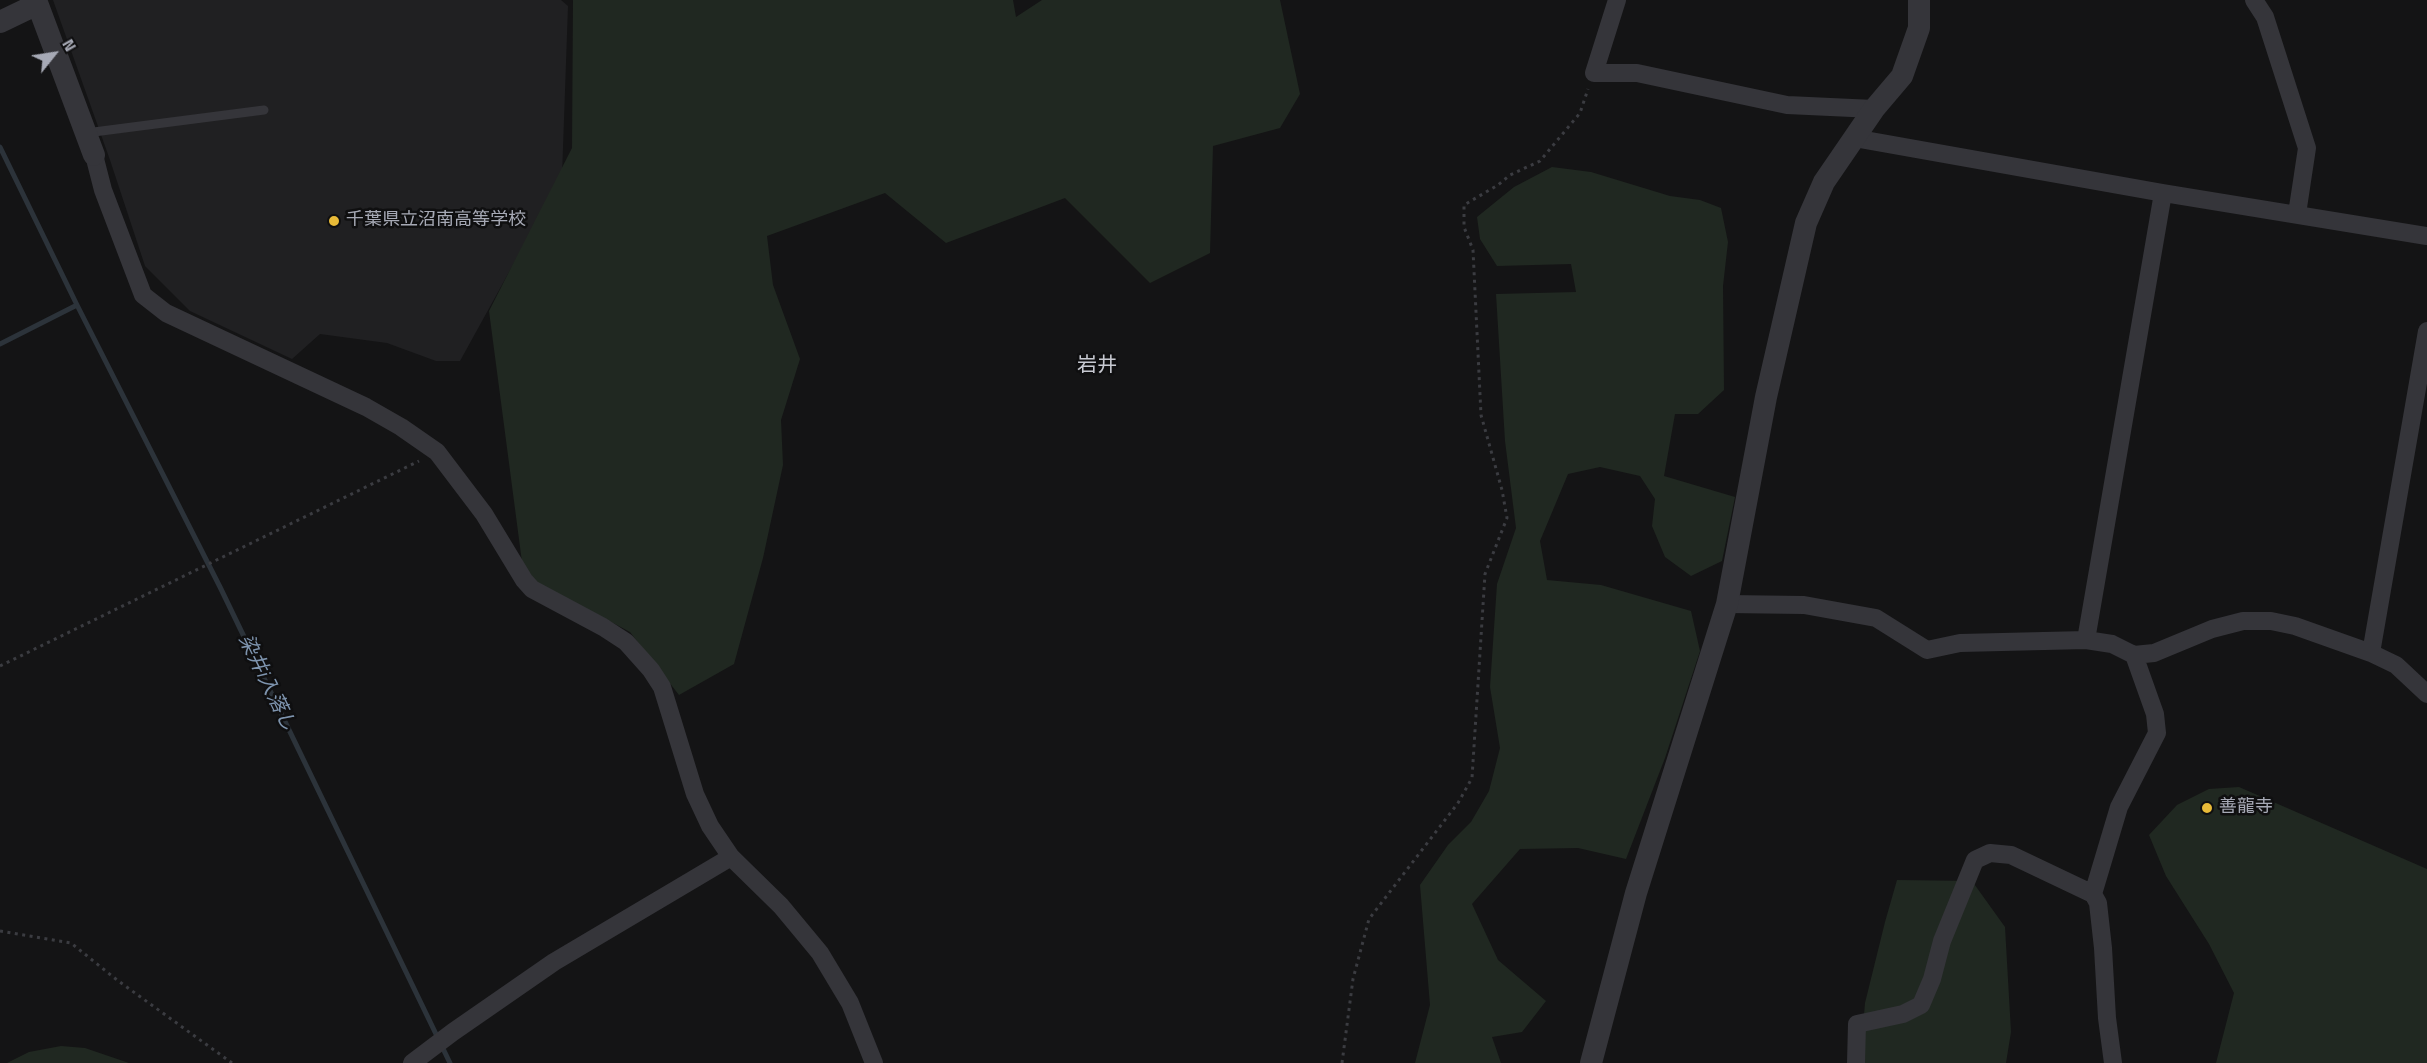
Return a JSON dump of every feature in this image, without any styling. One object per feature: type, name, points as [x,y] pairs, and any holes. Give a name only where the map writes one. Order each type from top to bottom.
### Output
[{"type":"street","points":[[0,22],[27,9],[35,0],[86,133],[103,190],[143,294],[166,314],[366,407],[401,427],[437,452],[484,514],[524,580],[532,589],[626,642],[651,670],[662,687],[695,794],[710,826],[731,857],[781,906],[820,953],[850,1003],[874,1063]]},
{"type":"street","points":[[1617,0],[1594,73],[1637,73],[1787,105],[1874,109]]},
{"type":"street","points":[[1591,1063],[1635,893],[1727,604],[1766,396],[1806,223],[1824,182],[1874,109],[1902,76],[1919,28],[1919,0]]},
{"type":"street","points":[[2254,0],[2265,17],[2307,148],[2297,214]]},
{"type":"street","points":[[1854,138],[2163,194],[2427,236]]},
{"type":"street","points":[[2086,640],[2163,194]]},
{"type":"street","points":[[2371,653],[2427,331]]},
{"type":"street","points":[[1727,604],[1804,605],[1876,618],[1927,650],[1960,644],[2086,640],[2112,644],[2134,655],[2154,653],[2212,629],[2242,621],[2271,621],[2295,626],[2371,653],[2396,665],[2427,694]]},
{"type":"street","points":[[2093,894],[2119,807],[2157,733],[2155,714],[2134,655]]},
{"type":"street","points":[[1856,1063],[1857,1024],[1903,1014],[1921,1005],[1932,979],[1942,941],[1975,860],[1990,853],[2011,855],[2093,894],[2098,903],[2113,1063]]},
{"type":"street","points":[[412,1063],[555,962],[731,857]]},
{"type":"lane","points":[[86,133],[264,110]]},
{"type":"path","points":[[1342,1063],[1353,979],[1369,919],[1458,803],[1472,778],[1485,574],[1507,518],[1503,490],[1481,415],[1473,250],[1464,227],[1464,205],[1498,185],[1510,175],[1540,161],[1580,113],[1594,73]]},
{"type":"path","points":[[0,666],[437,452]]},
{"type":"path","points":[[0,931],[71,943],[117,980],[232,1063]]},
{"type":"shaded area","name":"千葉県立沼南高等学校","points":[[53,0],[561,0],[568,6],[562,176],[460,361],[436,361],[387,343],[320,334],[292,359],[190,311],[145,266]]},
{"type":"shaded area","points":[[573,0],[1013,0],[1016,17],[1042,0],[1280,0],[1300,94],[1280,128],[1213,146],[1210,253],[1150,283],[1065,198],[946,243],[885,193],[767,236],[773,285],[800,359],[781,420],[783,465],[763,558],[734,664],[679,695],[630,632],[536,582],[522,562],[489,311],[572,148]]},
{"type":"shaded area","points":[[1552,167],[1591,172],[1670,196],[1700,200],[1721,208],[1728,242],[1723,286],[1724,390],[1698,414],[1675,414],[1664,476],[1735,497],[1722,561],[1691,576],[1665,557],[1652,526],[1655,499],[1640,476],[1600,467],[1568,474],[1540,541],[1547,580],[1601,585],[1691,611],[1700,651],[1665,758],[1626,859],[1578,848],[1520,849],[1472,904],[1498,960],[1546,1001],[1522,1032],[1492,1037],[1501,1063],[1415,1063],[1430,1005],[1420,885],[1448,845],[1471,822],[1489,791],[1500,748],[1490,687],[1497,584],[1516,528],[1505,441],[1496,294],[1576,292],[1571,264],[1497,266],[1480,239],[1477,217],[1514,187]]},
{"type":"shaded area","points":[[2239,787],[2427,869],[2427,1063],[2216,1063],[2234,993],[2209,944],[2166,876],[2149,835],[2177,805],[2209,789]]},
{"type":"shaded area","points":[[1897,880],[1972,881],[2005,927],[2011,1032],[2006,1063],[1860,1063],[1865,1003]]},
{"type":"shaded area","points":[[61,1046],[85,1048],[129,1063],[7,1063],[29,1052]]},
{"type":"waterway","name":"染井i入落し","points":[[0,147],[220,587],[450,1063]]},
{"type":"waterway","points":[[0,344],[77,305]]},
{"type":"place","name":"千葉県立沼南高等学校","points":[[334,221]]},
{"type":"place","name":"善龍寺","points":[[2207,808]]},
{"type":"district","name":"岩井","points":[[1097,366]]}]
